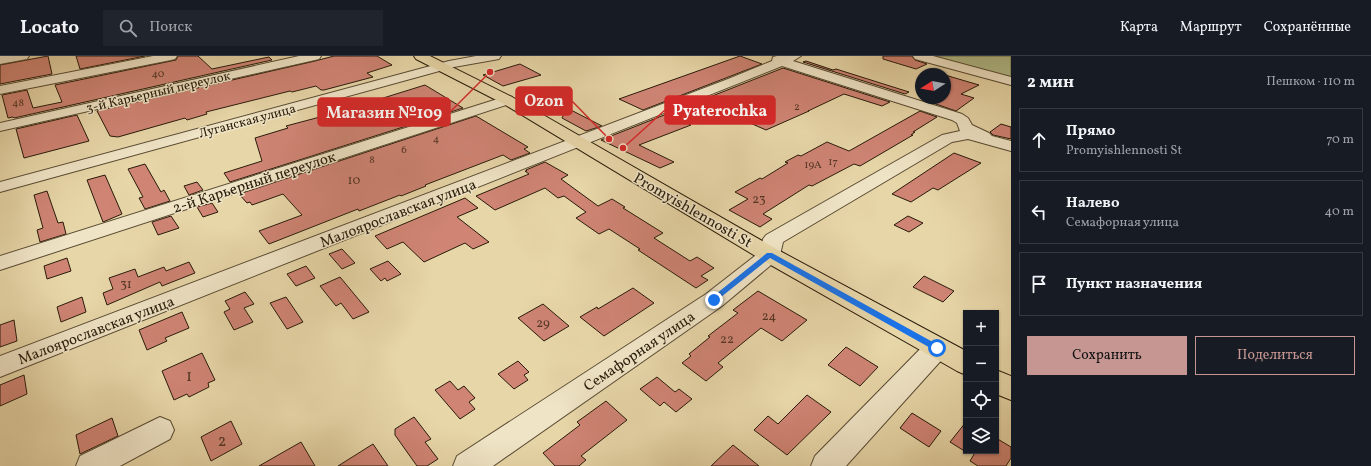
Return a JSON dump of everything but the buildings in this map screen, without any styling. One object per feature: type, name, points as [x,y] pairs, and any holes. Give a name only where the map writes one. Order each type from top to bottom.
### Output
[{"type":"main road","name":"Promyishlennosti St","points":[[420,56],[507,100],[770,255],[963,362]]},
{"type":"main road","points":[[998,382],[1011,389]]},
{"type":"street","points":[[0,60],[23,56]]},
{"type":"street","points":[[0,90],[172,56]]},
{"type":"street","name":"3-й Карьерный переулок","points":[[0,127],[315,56]]},
{"type":"street","name":"Луганская улица","points":[[0,187],[442,68],[495,56]]},
{"type":"street","name":"Малоярославская улица","points":[[0,367],[578,143],[795,56]]},
{"type":"street","points":[[919,56],[1011,81]]},
{"type":"street","points":[[766,58],[782,61],[957,117],[963,121],[964,125],[970,130],[1011,146]]},
{"type":"street","name":"2-й Карьерный переулок","points":[[0,263],[507,100]]},
{"type":"street","points":[[770,255],[773,239],[947,138],[968,134],[1011,146]]},
{"type":"street","name":"Семафорная улица","points":[[468,466],[714,300],[770,255]]},
{"type":"street","points":[[826,466],[937,348]]},
{"type":"street","points":[[91,466],[160,430]]},
{"type":"green space","points":[[928,56],[1011,56],[1011,78]]},
{"type":"place","name":"Магазин №109","points":[[490,72]]},
{"type":"place","name":"Ozon","points":[[609,139]]},
{"type":"place","name":"Pyaterochka","points":[[623,148]]},
{"type":"route","points":[[714,300],[770,255],[937,348]]}]
